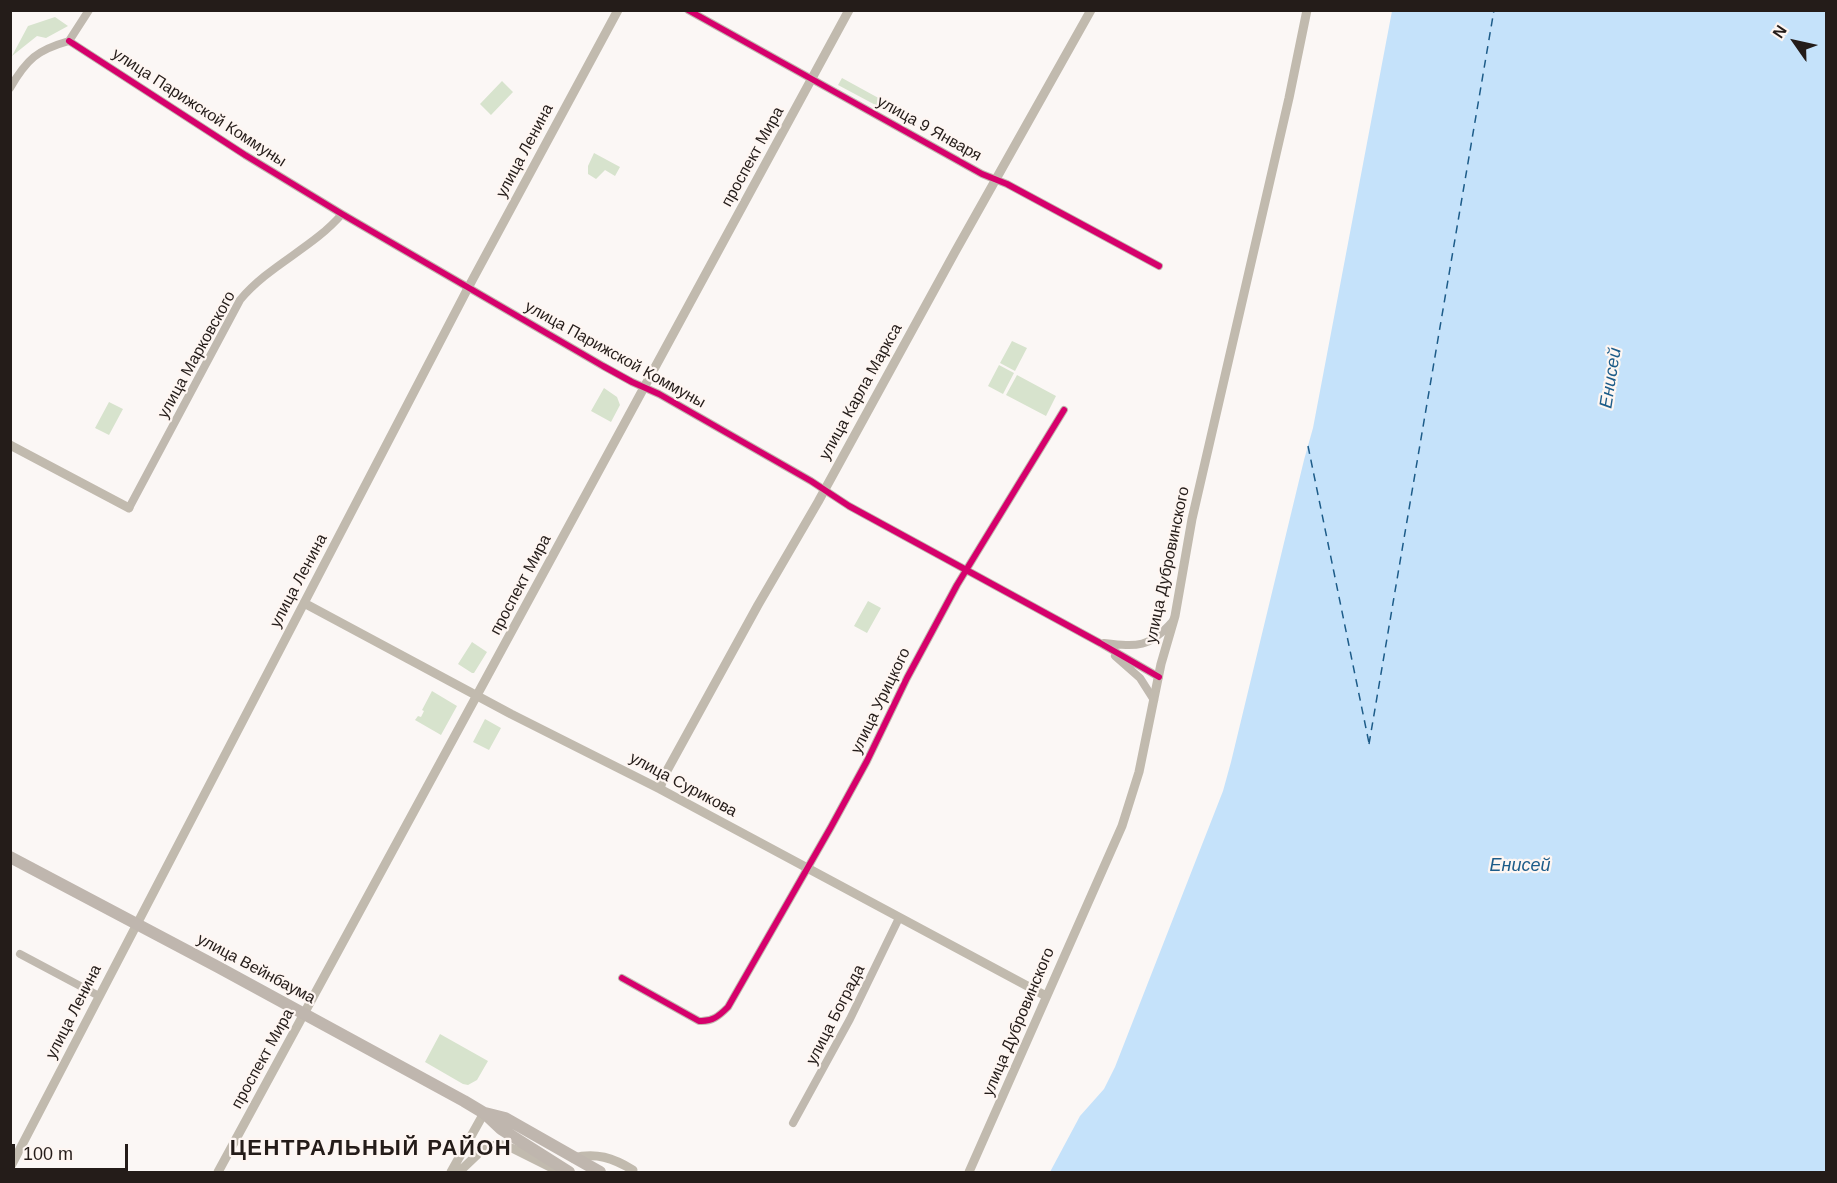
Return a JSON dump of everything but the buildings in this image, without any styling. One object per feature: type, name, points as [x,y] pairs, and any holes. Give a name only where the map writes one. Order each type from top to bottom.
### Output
[{"type":"highway","name":"улица Вейнбаума","points":[[10,857],[137,923],[484,1113],[501,1129],[569,1173]]},
{"type":"highway","name":"улица Вейнбаума","points":[[484,1113],[505,1118],[600,1173]]},
{"type":"main road","name":"улица Ленина","points":[[10,1168],[468,288],[618,10]]},
{"type":"main road","name":"проспект Мира","points":[[218,1173],[849,10]]},
{"type":"main road","name":"улица Карла Маркса","points":[[660,789],[668,768],[758,605],[1091,10]]},
{"type":"main road","name":"улица Дубровинского","points":[[969,1173],[1122,825],[1139,771],[1174,620],[1192,519],[1289,98],[1307,10]]},
{"type":"main road","points":[[10,446],[129,508]]},
{"type":"main road","name":"улица Сурикова","points":[[304,603],[478,696],[660,789],[1046,996]]},
{"type":"main road","points":[[451,1173],[484,1113]]},
{"type":"main road","points":[[459,1173],[486,1148],[499,1144],[514,1149],[560,1173]]},
{"type":"main road","points":[[573,1158],[584,1155],[613,1158],[633,1170]]},
{"type":"street","points":[[10,88],[24,66],[36,54],[69,40],[90,10]]},
{"type":"street","name":"улица 9 Января","points":[[688,10],[1159,267]]},
{"type":"street","name":"улица Парижской Коммуны","points":[[69,40],[245,155],[468,288],[624,378],[646,387],[849,506],[1159,677]]},
{"type":"street","name":"улица Марковского","points":[[129,508],[240,300],[256,282],[331,227],[342,214]]},
{"type":"street","name":"улица Урицкого","points":[[622,978],[699,1021],[707,1022],[728,1007],[799,882],[809,869],[966,569],[1064,410]]},
{"type":"street","points":[[1100,643],[1133,646],[1145,643],[1163,632],[1174,620]]},
{"type":"street","points":[[1100,643],[1140,678],[1154,699]]},
{"type":"street","name":"улица Бограда","points":[[793,1123],[850,1019],[899,918]]},
{"type":"street","points":[[20,954],[99,996]]},
{"type":"green space","points":[[55,17],[68,26],[46,38],[37,36],[12,56],[28,26]]},
{"type":"green space","points":[[842,78],[904,112],[900,118],[838,85]]},
{"type":"green space","points":[[502,81],[513,92],[491,115],[480,104]]},
{"type":"green space","points":[[594,153],[620,167],[615,176],[605,170],[596,179],[588,174],[588,166]]},
{"type":"green space","points":[[1012,341],[1027,348],[1015,371],[1000,363]]},
{"type":"green space","points":[[999,365],[1014,373],[1003,394],[988,386]]},
{"type":"green space","points":[[1017,375],[1056,396],[1046,416],[1006,395]]},
{"type":"green space","points":[[604,388],[617,397],[620,405],[611,422],[591,411]]},
{"type":"green space","points":[[109,402],[123,409],[109,435],[95,428]]},
{"type":"green space","points":[[868,601],[881,608],[867,633],[854,626]]},
{"type":"green space","points":[[472,642],[487,652],[474,673],[458,664]]},
{"type":"green space","points":[[432,691],[457,706],[441,735],[415,720],[418,716],[421,717],[424,711],[422,710]]},
{"type":"green space","points":[[485,719],[501,728],[489,750],[473,742]]},
{"type":"green space","points":[[440,1034],[488,1061],[477,1080],[468,1085],[463,1084],[425,1062]]},
{"type":"water","name":"Енисей","points":[[1392,11],[1826,11],[1826,1172],[1050,1172],[1080,1116],[1104,1089],[1115,1067],[1223,791],[1313,428]]},
{"type":"ferry route","points":[[1369,744],[1494,10]]},
{"type":"ferry route","points":[[1308,446],[1369,743]]},
{"type":"cycle path","points":[[688,10],[982,174],[1007,184],[1159,266]]},
{"type":"cycle path","points":[[69,41],[245,155],[342,214],[603,366],[659,394],[811,481],[849,506],[1159,677]]},
{"type":"cycle path","points":[[622,978],[699,1021],[715,1018],[728,1007],[867,761],[907,678],[957,585],[1064,410]]},
{"type":"district","name":"ЦЕНТРАЛЬНЫЙ РАЙОН","points":[[371,1149]]}]
